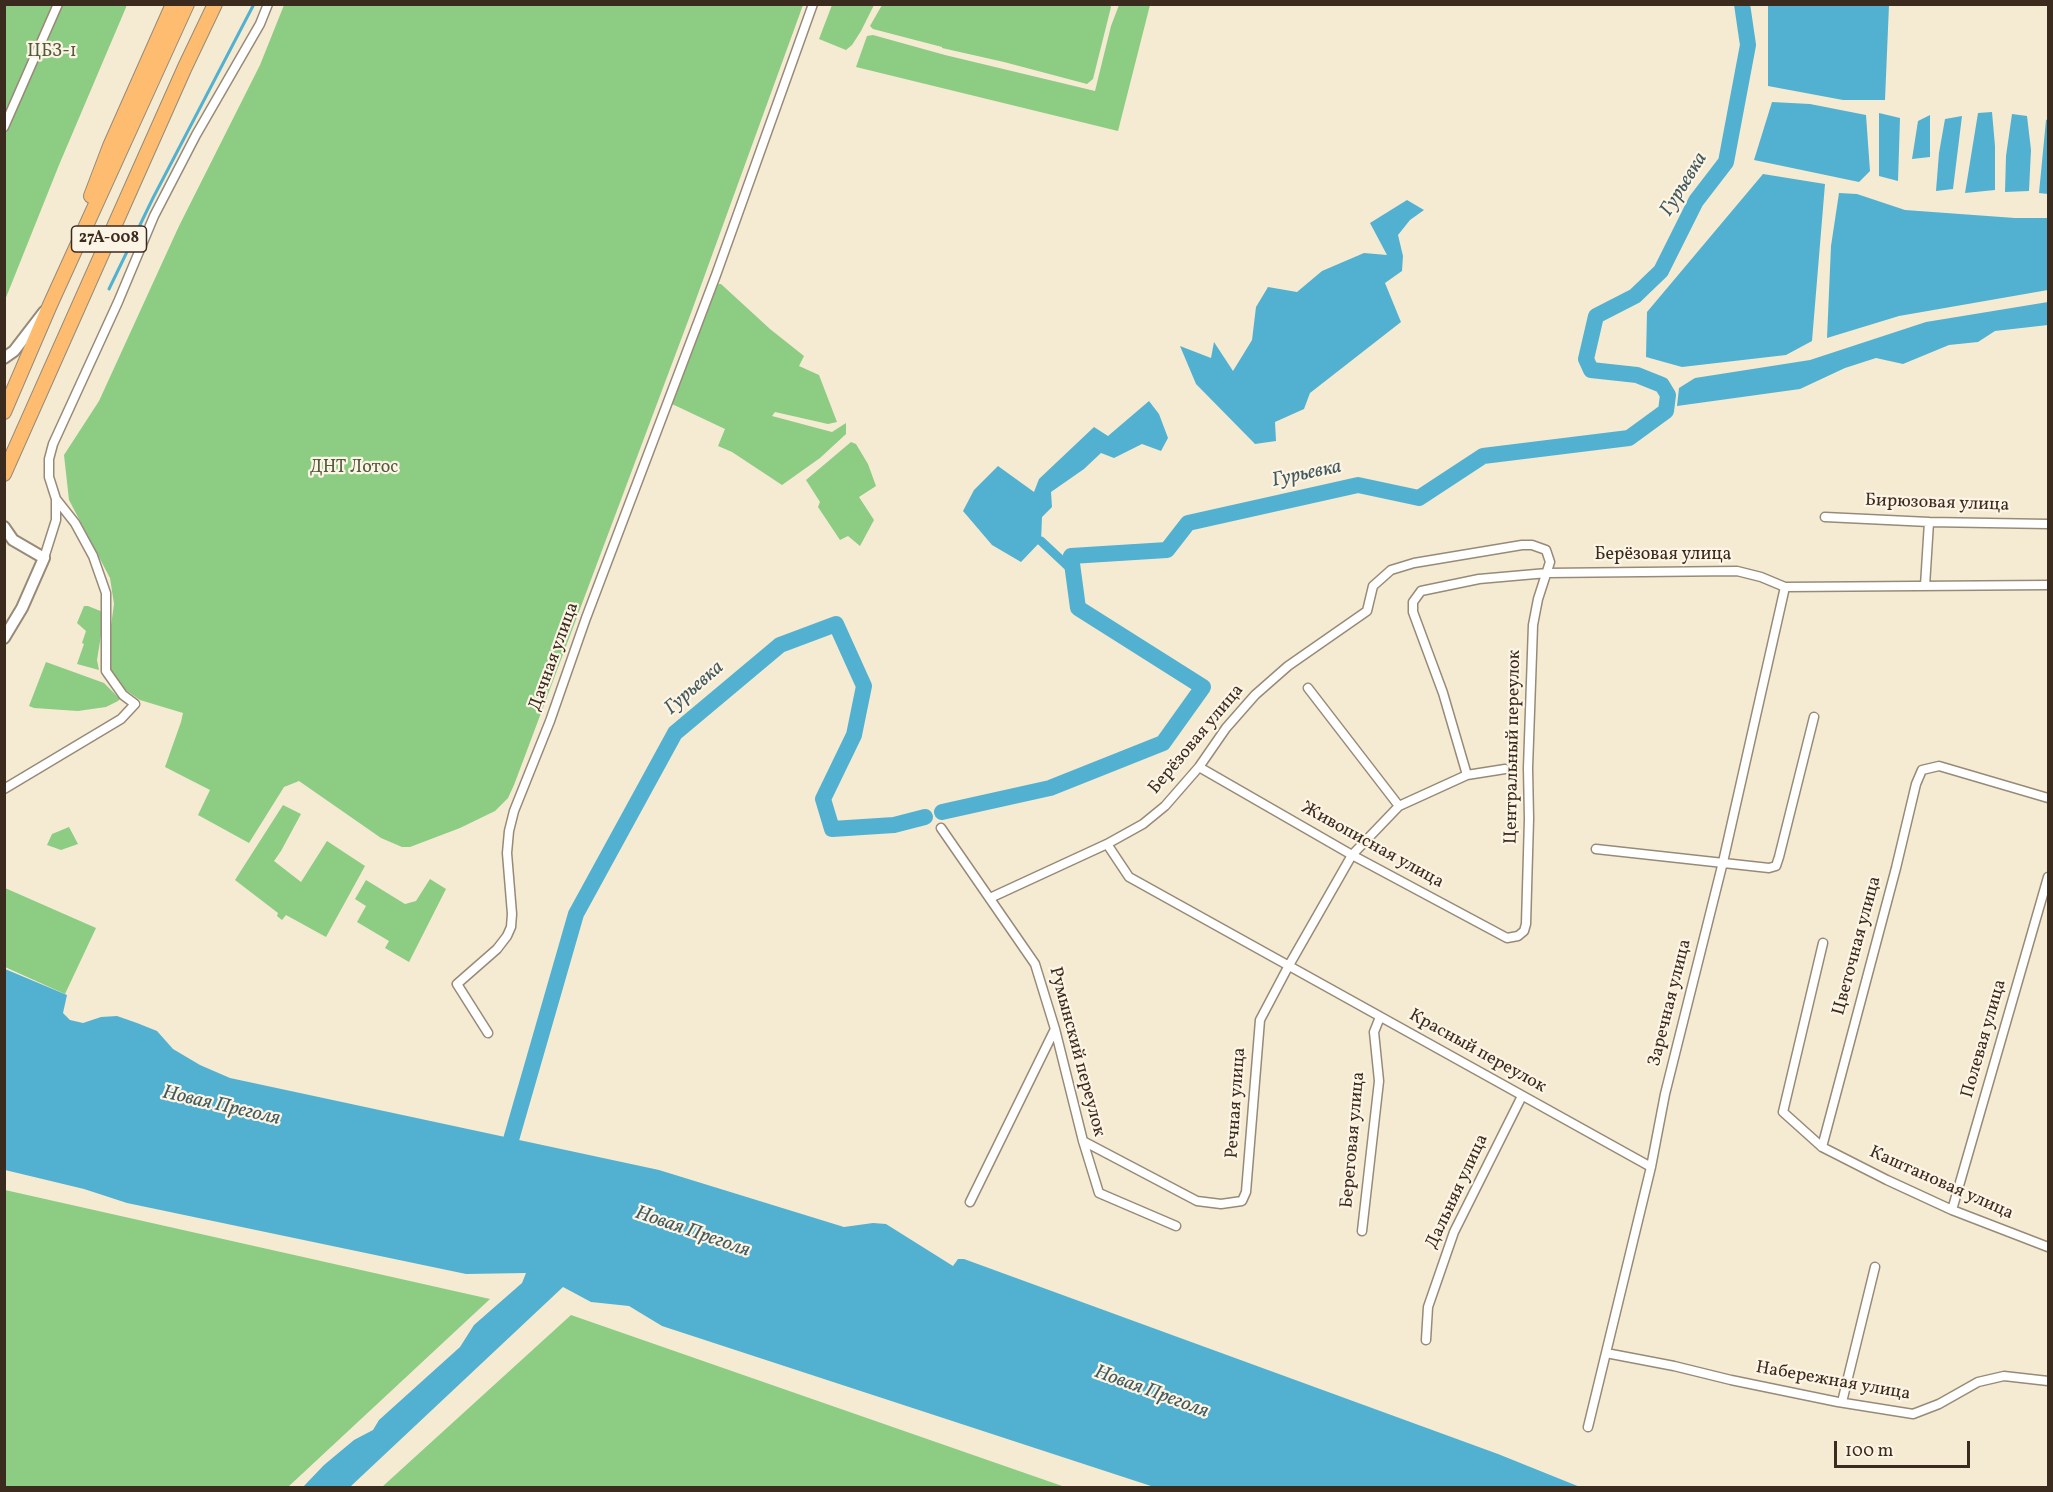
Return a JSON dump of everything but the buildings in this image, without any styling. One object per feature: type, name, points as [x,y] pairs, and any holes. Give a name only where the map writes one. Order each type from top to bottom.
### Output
[{"type":"highway","points":[[58,288],[110,146],[173,4]]},
{"type":"highway","name":"27А-008","points":[[4,412],[50,305],[187,4]]},
{"type":"highway","name":"27А-008","points":[[4,474],[215,4]]},
{"type":"street","points":[[4,126],[58,4]]},
{"type":"street","points":[[4,789],[121,719],[135,704],[123,695],[106,671],[106,593],[93,556],[79,531],[56,499],[49,477],[53,444],[154,216],[196,135],[260,24],[268,4]]},
{"type":"street","name":"Дачная улица","points":[[488,1033],[457,984],[497,949],[507,936],[512,914],[507,853],[514,811],[550,721],[586,618],[716,275],[813,4]]},
{"type":"street","points":[[4,358],[14,351],[50,305]]},
{"type":"street","points":[[4,638],[22,608],[44,558],[54,530],[56,499]]},
{"type":"street","name":"Бирюзовая улица","points":[[1825,517],[2049,524]]},
{"type":"street","points":[[1925,586],[1929,522]]},
{"type":"street","points":[[4,527],[9,540],[44,558]]},
{"type":"street","name":"Берёзовая улица","points":[[990,898],[1107,844],[1143,824],[1165,806],[1199,767],[1226,728],[1255,695],[1288,666],[1367,611],[1373,586],[1391,570],[1414,563],[1532,544],[1546,550],[1549,555],[1547,573]]},
{"type":"street","name":"Берёзовая улица","points":[[1467,775],[1443,693],[1413,612],[1413,602],[1421,591],[1479,579],[1547,573],[1737,571],[1761,577],[1785,587],[2049,585]]},
{"type":"street","name":"Центральный переулок","points":[[1526,924],[1533,625],[1538,599],[1547,573]]},
{"type":"street","name":"Заречная улица","points":[[1588,1426],[1651,1167],[1665,1094],[1722,862],[1785,587]]},
{"type":"street","points":[[1308,688],[1399,806]]},
{"type":"street","points":[[1596,849],[1769,868],[1776,866],[1814,717]]},
{"type":"street","name":"Цветочная улица","points":[[1822,1147],[1916,784],[1922,770],[1939,765],[2049,798]]},
{"type":"street","name":"Живописная улица","points":[[1199,767],[1352,855],[1507,938],[1518,936],[1524,931],[1526,924]]},
{"type":"street","name":"Центральный переулок","points":[[1352,855],[1399,806],[1467,775],[1505,770]]},
{"type":"street","name":"Румынский переулок","points":[[941,828],[1035,964],[1099,1193],[1176,1226]]},
{"type":"street","name":"Красный переулок","points":[[1107,844],[1129,877],[1651,1167]]},
{"type":"street","name":"Речная улица","points":[[1083,1141],[1197,1201],[1221,1204],[1242,1202],[1246,1192],[1260,1020],[1352,855]]},
{"type":"street","name":"Полевая улица","points":[[1952,1210],[2049,877]]},
{"type":"street","name":"Каштановая улица","points":[[1823,943],[1783,1112],[1822,1147],[1887,1180],[1952,1210],[2049,1247]]},
{"type":"street","name":"Береговая улица","points":[[1362,1231],[1379,1081],[1374,1032],[1380,1017]]},
{"type":"street","points":[[970,1202],[1055,1029]]},
{"type":"street","name":"Дальняя улица","points":[[1426,1340],[1428,1307],[1454,1232],[1522,1096]]},
{"type":"street","points":[[1842,1402],[1875,1267]]},
{"type":"street","name":"Набережная улица","points":[[1606,1353],[1731,1380],[1913,1414],[1940,1404],[1978,1382],[2004,1376],[2049,1382]]},
{"type":"green space","name":"ЦБЗ-1","points":[[4,5],[127,5],[5,300]]},
{"type":"green space","name":"ДНТ Лотос","points":[[284,5],[803,5],[691,313],[508,798],[495,811],[460,828],[410,847],[402,847],[381,838],[299,781],[284,787],[249,843],[198,815],[210,790],[165,767],[183,713],[140,700],[117,684],[108,670],[108,647],[114,604],[110,578],[69,500],[64,455],[99,401],[179,226],[260,65]]},
{"type":"green space","points":[[832,5],[874,5],[861,31],[846,50],[819,39]]},
{"type":"green space","points":[[882,5],[1110,5],[1093,79],[1087,84],[942,48],[873,29],[870,26]]},
{"type":"green space","points":[[1119,5],[1150,5],[1118,131],[856,67],[867,36],[873,35],[1095,91],[1111,26]]},
{"type":"green space","points":[[717,284],[721,284],[770,329],[804,356],[799,366],[819,375],[837,422],[828,424],[775,412],[772,416],[832,432],[846,423],[846,434],[820,458],[782,485],[732,452],[718,446],[725,429],[672,404]]},
{"type":"green space","points":[[851,442],[856,444],[868,464],[876,486],[859,497],[874,520],[860,546],[848,536],[840,540],[818,507],[820,502],[806,480]]},
{"type":"green space","points":[[84,606],[103,612],[97,660],[99,670],[77,664],[86,631],[77,623]]},
{"type":"green space","points":[[46,662],[104,683],[120,699],[106,707],[78,711],[29,706]]},
{"type":"green space","points":[[283,805],[301,814],[274,861],[301,882],[327,841],[365,866],[326,937],[286,915],[282,920],[277,916],[278,913],[235,880]]},
{"type":"green space","points":[[69,827],[78,844],[61,850],[47,845],[52,834]]},
{"type":"green space","points":[[430,879],[446,889],[409,962],[385,948],[389,941],[357,922],[366,906],[355,899],[366,880],[405,904],[416,901]]},
{"type":"green space","points":[[5,888],[96,928],[65,994],[5,967]]},
{"type":"green space","points":[[5,1190],[490,1299],[288,1487],[5,1487]]},
{"type":"green space","points":[[571,1315],[1065,1487],[382,1487]]},
{"type":"water","points":[[1768,5],[1889,5],[1885,100],[1843,100],[1768,86]]},
{"type":"water","points":[[1772,102],[1810,104],[1866,115],[1870,171],[1859,182],[1754,160]]},
{"type":"water","points":[[1992,112],[1995,190],[1965,193],[1978,113]]},
{"type":"water","points":[[1879,113],[1900,118],[1898,181],[1879,176]]},
{"type":"water","points":[[2012,114],[2027,116],[2031,150],[2029,191],[2005,192],[2006,156]]},
{"type":"water","points":[[1930,115],[1930,157],[1912,159],[1918,121]]},
{"type":"water","points":[[1962,116],[1953,189],[1936,191],[1945,119]]},
{"type":"water","points":[[2048,119],[2048,194],[2039,193],[2046,120]]},
{"type":"water","points":[[1763,174],[1825,184],[1812,341],[1786,355],[1682,367],[1646,357],[1647,312]]},
{"type":"water","points":[[1839,193],[1857,194],[1905,210],[2015,218],[2048,218],[2048,290],[1899,316],[1827,338],[1831,246]]},
{"type":"water","points":[[1407,200],[1424,210],[1410,220],[1398,235],[1403,256],[1402,271],[1385,283],[1401,322],[1310,393],[1304,409],[1275,422],[1276,441],[1255,444],[1196,384],[1180,346],[1211,358],[1214,342],[1233,371],[1252,340],[1256,307],[1268,287],[1297,292],[1322,271],[1364,253],[1387,255],[1370,223]]},
{"type":"water","points":[[2048,302],[2048,325],[1995,331],[1978,342],[1949,345],[1903,364],[1876,358],[1845,368],[1800,389],[1677,406],[1679,388],[1695,378],[1810,360],[1926,322]]},
{"type":"water","points":[[1149,401],[1159,414],[1168,438],[1161,451],[1142,444],[1114,458],[1101,453],[1084,469],[1051,492],[1052,507],[1042,517],[1041,541],[1021,562],[992,545],[963,511],[974,490],[998,466],[1034,492],[1039,479],[1094,427],[1108,436]]},
{"type":"water","name":"Новая Преголя","points":[[5,969],[67,995],[63,1013],[70,1020],[83,1023],[101,1017],[117,1016],[137,1023],[157,1031],[173,1049],[200,1065],[230,1078],[659,1170],[844,1227],[873,1223],[886,1224],[953,1266],[958,1259],[964,1259],[1498,1454],[1580,1487],[1154,1487],[662,1326],[629,1306],[591,1302],[563,1287],[350,1487],[303,1487],[324,1465],[354,1440],[373,1430],[379,1420],[460,1347],[474,1325],[522,1283],[526,1273],[466,1274],[127,1203],[84,1189],[5,1170]]},
{"type":"waterway","points":[[109,289],[153,198],[254,4]]},
{"type":"waterway","name":"Гурьевка","points":[[942,812],[1050,788],[1163,743],[1203,687],[1078,608],[1071,556],[1167,550],[1188,523],[1358,485],[1419,498],[1483,456],[1629,438],[1666,411],[1668,395],[1662,385],[1637,375],[1591,370],[1586,359],[1596,316],[1635,296],[1661,271],[1696,201],[1726,162],[1748,45],[1742,4]]},
{"type":"waterway","points":[[1041,541],[1073,571]]},
{"type":"waterway","name":"Гурьевка","points":[[506,1157],[576,914],[675,733],[780,645],[836,624],[864,686],[854,735],[823,799],[832,829],[894,825],[925,817]]}]
